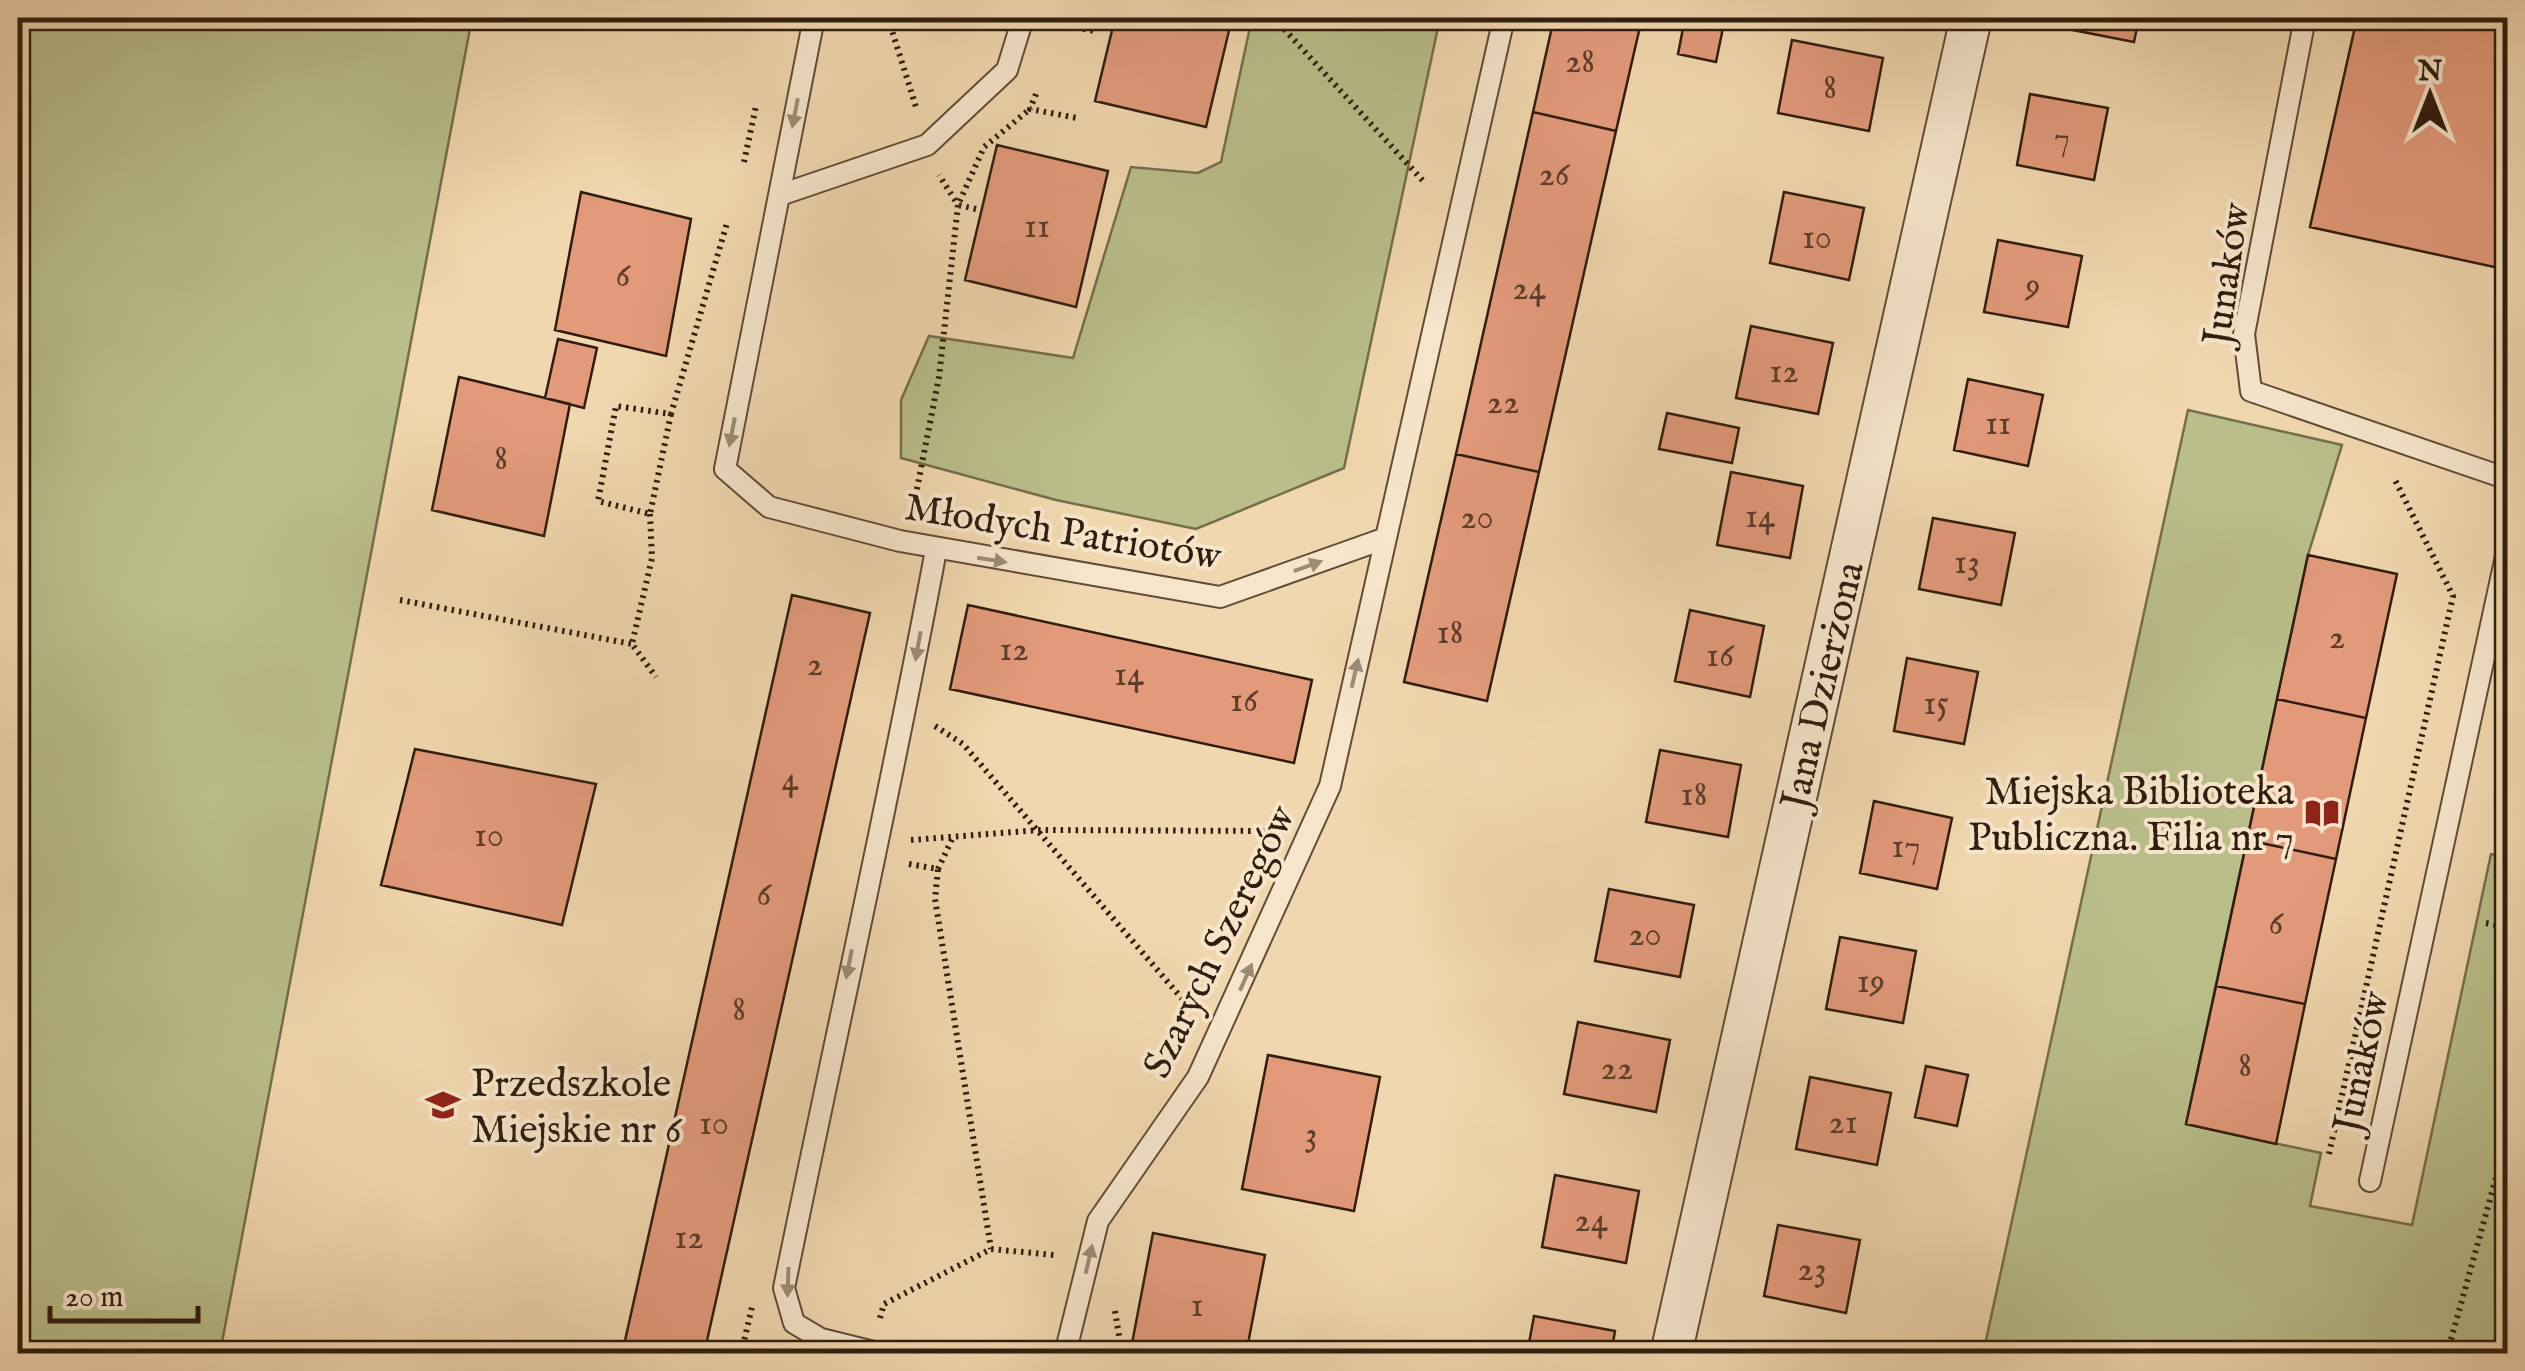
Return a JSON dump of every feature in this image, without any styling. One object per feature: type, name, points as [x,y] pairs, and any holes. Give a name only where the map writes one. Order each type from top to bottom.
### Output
[{"type":"street","name":"Jana Dzierżona","points":[[1671,1354],[1971,18]]},
{"type":"lane","name":"Młodych Patriotów","points":[[814,18],[725,469],[768,507],[936,550],[1220,597],[1386,538]]},
{"type":"lane","points":[[780,194],[927,145],[1007,70],[1023,18]]},
{"type":"lane","points":[[1386,538],[1504,18]]},
{"type":"lane","name":"Junaków","points":[[2305,18],[2244,334],[2251,391],[2508,479]]},
{"type":"lane","name":"Szarych Szeregów","points":[[1066,1354],[1098,1221],[1198,1077],[1330,786],[1386,538]]},
{"type":"lane","name":"Junaków","points":[[2370,1182],[2508,548]]},
{"type":"lane","points":[[882,1354],[820,1339],[794,1323],[784,1288],[874,843],[907,708],[936,550]]},
{"type":"path","points":[[888,18],[933,165],[958,205],[976,209]]},
{"type":"path","points":[[1274,18],[1425,183]]},
{"type":"path","points":[[1054,42],[1061,21],[1095,30]]},
{"type":"path","points":[[914,504],[942,359],[958,205],[984,147],[1030,109],[1042,76]]},
{"type":"path","points":[[1030,109],[1078,118]]},
{"type":"path","points":[[632,644],[652,558],[650,514],[672,414],[726,223]]},
{"type":"path","points":[[650,514],[598,501],[616,406],[672,414]]},
{"type":"path","points":[[2328,1154],[2452,596],[2372,432]]},
{"type":"path","points":[[400,600],[632,644],[656,676]]},
{"type":"path","points":[[907,708],[963,744],[1217,1040]]},
{"type":"path","points":[[874,843],[1040,830],[1284,831]]},
{"type":"path","points":[[953,837],[938,869],[935,899],[991,1250]]},
{"type":"path","points":[[904,864],[938,869]]},
{"type":"path","points":[[2486,923],[2508,927]]},
{"type":"path","points":[[2447,1354],[2508,1135]]},
{"type":"path","points":[[884,1304],[991,1250],[1055,1255]]},
{"type":"path","points":[[741,1354],[754,1300]]},
{"type":"green space","points":[[18,18],[472,18],[220,1353],[18,1353]]},
{"type":"green space","points":[[1252,18],[1440,18],[1344,468],[1196,529],[1056,500],[901,458],[901,400],[929,336],[1073,358],[1131,167],[1198,173],[1221,162]]},
{"type":"green space","points":[[2188,410],[2342,445],[2308,555],[2186,1124],[2321,1153],[2310,1206],[2412,1225],[2491,854],[2507,858],[2507,1353],[1983,1354]]},
{"type":"building","points":[[1115,18],[1232,18],[1206,127],[1095,101]]},
{"type":"building","points":[[1554,18],[1642,18],[1616,131],[1533,112]]},
{"type":"building","points":[[1685,18],[1725,18],[1716,62],[1678,54]]},
{"type":"building","points":[[2044,18],[2139,18],[2134,42],[2042,24]]},
{"type":"building","points":[[2357,18],[2508,18],[2508,270],[2310,227]]},
{"type":"building","points":[[1792,40],[1883,58],[1869,131],[1778,113]]},
{"type":"building","points":[[2030,94],[2108,108],[2094,180],[2017,165]]},
{"type":"building","points":[[1533,112],[1616,131],[1539,472],[1456,454]]},
{"type":"building","points":[[997,145],[1108,171],[1076,307],[965,280]]},
{"type":"building","points":[[581,192],[691,219],[666,356],[555,330]]},
{"type":"building","points":[[1784,192],[1864,208],[1849,280],[1770,263]]},
{"type":"building","points":[[1998,240],[2082,256],[2068,327],[1984,312]]},
{"type":"building","points":[[1751,326],[1833,343],[1818,414],[1736,398]]},
{"type":"building","points":[[558,339],[597,348],[584,408],[545,398]]},
{"type":"building","points":[[459,377],[570,404],[544,536],[432,510]]},
{"type":"building","points":[[1968,379],[2043,395],[2028,466],[1954,450]]},
{"type":"building","points":[[1667,413],[1739,428],[1732,463],[1659,449]]},
{"type":"building","points":[[1456,454],[1539,472],[1487,701],[1404,682]]},
{"type":"building","points":[[1731,472],[1803,486],[1790,558],[1717,545]]},
{"type":"building","points":[[1933,518],[2015,533],[2001,605],[1919,589]]},
{"type":"building","points":[[2308,555],[2397,574],[2366,718],[2277,699]]},
{"type":"building","points":[[792,595],[870,613],[704,1354],[622,1354]]},
{"type":"building","points":[[968,605],[1312,680],[1294,763],[950,689]]},
{"type":"building","points":[[1690,610],[1764,626],[1750,697],[1675,681]]},
{"type":"building","points":[[1907,658],[1978,672],[1964,744],[1894,731]]},
{"type":"building","points":[[2277,699],[2366,718],[2336,859],[2247,840]]},
{"type":"building","points":[[415,749],[596,784],[562,925],[381,885]]},
{"type":"building","points":[[1660,750],[1741,765],[1728,837],[1646,822]]},
{"type":"building","points":[[1874,801],[1952,818],[1937,889],[1860,873]]},
{"type":"building","points":[[2247,840],[2336,859],[2305,1004],[2216,986]]},
{"type":"building","points":[[1609,889],[1694,905],[1680,977],[1595,961]]},
{"type":"building","points":[[1840,937],[1916,951],[1903,1023],[1826,1009]]},
{"type":"building","points":[[2216,986],[2305,1004],[2276,1144],[2186,1124]]},
{"type":"building","points":[[1578,1022],[1670,1040],[1656,1112],[1564,1094]]},
{"type":"building","points":[[1268,1055],[1380,1077],[1354,1211],[1242,1189]]},
{"type":"building","points":[[1926,1066],[1968,1075],[1957,1126],[1915,1117]]},
{"type":"building","points":[[1810,1077],[1891,1093],[1877,1165],[1796,1149]]},
{"type":"building","points":[[1555,1175],[1639,1191],[1626,1263],[1542,1247]]},
{"type":"building","points":[[1778,1225],[1860,1240],[1846,1313],[1764,1296]]},
{"type":"building","points":[[1153,1233],[1265,1255],[1246,1354],[1130,1354]]},
{"type":"building","points":[[1534,1316],[1615,1331],[1611,1354],[1527,1354]]},
{"type":"place","name":"Miejska Biblioteka Publiczna. Filia nr 7","points":[[2322,813]]},
{"type":"place","name":"Przedszkole Miejskie nr 6","points":[[443,1105]]}]
